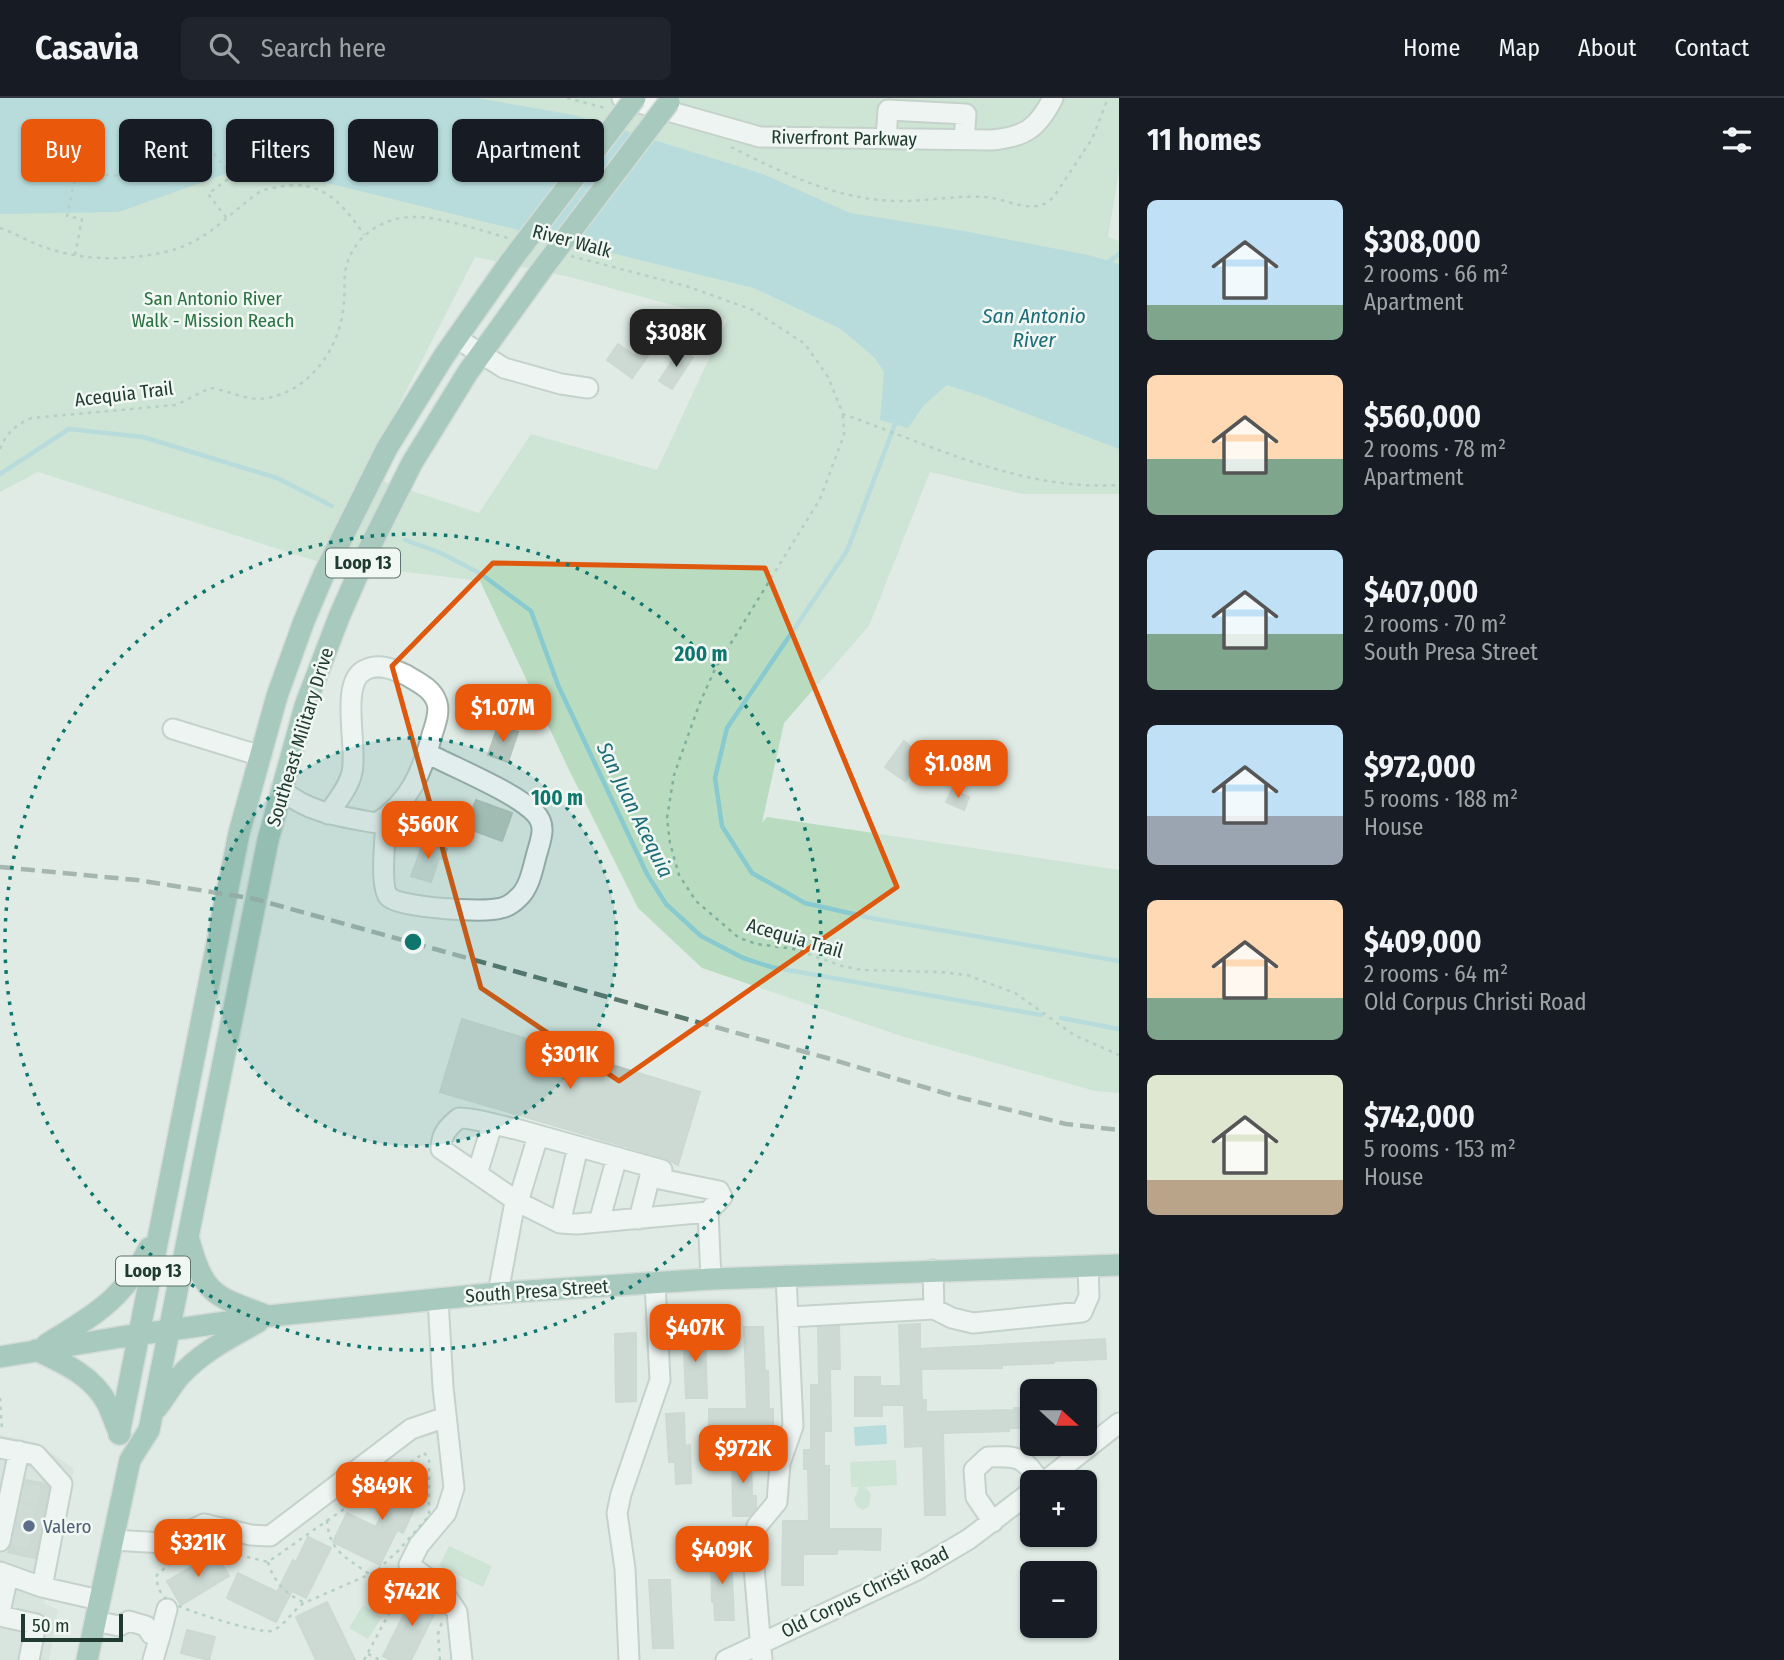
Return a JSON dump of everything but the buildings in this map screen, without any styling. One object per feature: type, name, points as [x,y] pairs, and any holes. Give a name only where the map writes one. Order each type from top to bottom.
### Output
[{"type":"main road","name":"Southeast Military Drive","points":[[119,1434],[239,833],[277,696],[324,573],[387,448],[456,338],[510,262],[635,98]]},
{"type":"main road","name":"Southeast Military Drive","points":[[87,1660],[130,1460],[149,1430],[258,888],[281,789],[305,706],[368,551],[412,463],[481,354],[670,100]]},
{"type":"main road","points":[[254,781],[281,789]]},
{"type":"main road","points":[[36,1350],[103,1309],[124,1289],[138,1272],[162,1224]]},
{"type":"main road","points":[[188,1238],[204,1283],[224,1300],[269,1316]]},
{"type":"main road","name":"South Presa Street","points":[[0,1357],[269,1316],[498,1293],[711,1279],[1119,1265]]},
{"type":"main road","points":[[152,1415],[179,1377],[195,1362],[215,1347],[269,1316]]},
{"type":"main road","points":[[36,1350],[90,1380],[107,1403],[130,1460]]},
{"type":"street","name":"Riverfront Parkway","points":[[616,104],[760,137],[992,140],[1020,135],[1038,122],[1053,98]]},
{"type":"street","points":[[886,139],[888,110],[966,114],[964,140]]},
{"type":"street","points":[[456,338],[504,368],[561,384],[588,388]]},
{"type":"street","points":[[281,789],[295,801],[328,814],[377,824],[386,817],[416,783],[438,711],[432,695],[415,680],[396,670],[379,666],[363,670],[354,680],[351,690],[354,757],[352,774],[328,814]]},
{"type":"street","points":[[173,729],[261,756]]},
{"type":"street","points":[[386,817],[384,886],[390,897],[442,909],[500,909],[521,896],[542,837],[542,822],[520,801],[427,753]]},
{"type":"street","points":[[459,1118],[471,1118],[492,1125],[663,1170],[660,1179],[719,1191],[722,1197],[708,1212],[559,1223],[518,1202],[441,1149],[442,1135],[459,1118]]},
{"type":"street","points":[[477,1174],[492,1125]]},
{"type":"street","points":[[498,1293],[514,1207],[518,1202],[538,1136]]},
{"type":"street","points":[[559,1223],[578,1147]]},
{"type":"street","points":[[599,1222],[617,1157]]},
{"type":"street","points":[[639,1219],[652,1168]]},
{"type":"street","points":[[708,1212],[711,1279]]},
{"type":"street","points":[[789,1317],[934,1309],[952,1318],[973,1322],[1082,1312],[1088,1296],[1088,1266]]},
{"type":"street","points":[[933,1270],[934,1309]]},
{"type":"street","points":[[762,1652],[752,1544],[757,1526],[777,1502],[780,1463],[793,1426],[786,1276]]},
{"type":"street","points":[[629,1660],[625,1569],[617,1513],[660,1380],[655,1283]]},
{"type":"street","points":[[439,1299],[446,1417],[454,1488],[446,1513],[419,1545],[409,1565],[440,1587],[457,1612],[462,1660]]},
{"type":"street","points":[[112,1540],[164,1543],[204,1524],[251,1535],[270,1536],[411,1429],[446,1417]]},
{"type":"street","points":[[1058,1470],[1119,1423]]},
{"type":"street","points":[[4,1536],[15,1491],[7,1443]]},
{"type":"street","points":[[7,1443],[36,1455],[62,1484],[55,1499],[46,1542],[42,1587]]},
{"type":"street","points":[[993,1522],[976,1497],[974,1470],[988,1457],[1010,1456],[1028,1463],[1033,1470]]},
{"type":"street","name":"Old Corpus Christi Road","points":[[726,1660],[762,1652],[915,1571],[993,1522],[1020,1501]]},
{"type":"street","points":[[29,1660],[36,1624],[0,1614],[4,1574],[97,1611],[119,1626],[129,1621],[146,1626],[156,1635]]},
{"type":"street","points":[[153,1660],[156,1635],[167,1609]]},
{"type":"path","points":[[567,98],[616,104]]},
{"type":"path","points":[[728,145],[807,183],[859,197],[907,201],[986,197],[1038,207],[1049,202],[1055,195],[1092,139],[1108,98]]},
{"type":"path","points":[[75,255],[82,219],[68,216],[77,170],[116,177],[139,173],[173,147],[189,169],[212,151],[232,176],[208,194],[228,220]]},
{"type":"path","points":[[0,228],[44,247],[75,255],[106,260],[128,259],[168,252],[199,239],[228,220],[261,191],[295,183],[327,192],[351,215],[364,235]]},
{"type":"path","name":"River Walk","points":[[364,235],[385,222],[414,217],[459,225],[511,239]]},
{"type":"path","name":"Acequia Trail","points":[[0,449],[6,436],[16,425],[31,418],[176,405],[210,388],[245,397],[267,398],[307,380],[323,362],[336,335],[343,312],[345,271],[357,243],[364,235]]},
{"type":"path","name":"River Walk","points":[[563,254],[686,286],[753,310],[805,344],[828,377],[843,414]]},
{"type":"path","points":[[843,414],[1007,474],[1058,484],[1119,485]]},
{"type":"path","name":"Acequia Trail","points":[[843,414],[842,443],[820,499],[715,669],[674,775],[667,818],[670,843],[679,875],[696,901],[739,937],[757,944],[794,949],[862,970],[967,975],[1015,993],[1074,1035],[1119,1055]]},
{"type":"path","points":[[1,1398],[7,1443]]},
{"type":"path","points":[[424,1452],[427,1454],[429,1516],[384,1565],[304,1603],[283,1625],[263,1632],[181,1608],[166,1600],[156,1584],[157,1575],[166,1566],[202,1545],[268,1562],[424,1452]]},
{"type":"path","points":[[327,1520],[330,1541],[338,1553],[369,1574]]},
{"type":"path","points":[[268,1562],[285,1592],[304,1603]]},
{"type":"path","points":[[364,1660],[400,1593],[408,1588],[420,1589]]},
{"type":"path","points":[[440,1660],[438,1634],[445,1616]]},
{"type":"path","points":[[368,1654],[380,1660]]},
{"type":"highlighted area","points":[[493,563],[765,568],[897,887],[619,1081],[481,988],[392,666]]},
{"type":"shaded area","points":[[0,1435],[37,1443],[74,1469],[44,1603],[58,1610],[49,1660],[0,1660]]},
{"type":"green space","name":"San Antonio River Walk - Mission Reach","points":[[0,98],[1119,98],[1119,171],[1108,237],[1119,241],[1119,494],[1022,494],[930,472],[869,626],[784,723],[762,823],[767,817],[1119,870],[1119,1093],[1095,1091],[901,1036],[702,968],[638,908],[480,581],[316,561],[38,472],[0,492]],"holes":[[[475,257],[570,277],[727,320],[657,470],[531,434],[479,513],[363,475]]]},
{"type":"green space","points":[[896,1460],[897,1485],[865,1487],[871,1494],[869,1506],[863,1510],[857,1507],[854,1499],[859,1487],[851,1487],[850,1462]]},
{"type":"green space","points":[[449,1546],[492,1566],[483,1587],[439,1566]]},
{"type":"green space","points":[[363,1605],[382,1617],[368,1639],[349,1628]]},
{"type":"water","name":"San Antonio River","points":[[0,98],[477,98],[574,115],[587,119],[452,119],[452,182],[604,182],[604,124],[763,174],[850,213],[964,231],[1088,255],[1119,264],[1119,449],[947,385],[924,405],[908,428],[880,420],[884,372],[875,358],[841,329],[754,288],[323,182],[334,182],[334,119],[226,119],[226,174],[212,179],[212,119],[119,119],[119,182],[203,182],[119,212],[0,214]]},
{"type":"water","points":[[886,1425],[887,1444],[855,1446],[854,1427]]},
{"type":"waterway","points":[[1106,264],[1119,254]]},
{"type":"waterway","points":[[897,419],[847,551],[727,728],[715,778],[722,826],[752,873],[805,903],[876,919],[1119,961]]},
{"type":"waterway","name":"San Juan Acequia","points":[[0,474],[69,429],[143,437],[277,478],[332,506]]},
{"type":"waterway","name":"San Juan Acequia","points":[[405,540],[441,553],[481,574],[531,611],[558,685],[647,874],[666,904],[701,936],[743,958],[771,967],[1041,1015]]},
{"type":"waterway","name":"San Juan Acequia","points":[[1061,1018],[1119,1029]]},
{"type":"tunnel","points":[[20,1492],[50,1498]]},
{"type":"tunnel","points":[[16,1512],[46,1518]]},
{"type":"tunnel","points":[[11,1535],[41,1541]]},
{"type":"railway","points":[[0,867],[137,880],[255,899],[827,1058],[954,1096],[1066,1124],[1119,1130]]},
{"type":"place","name":"Valero","points":[[29,1526]]}]
